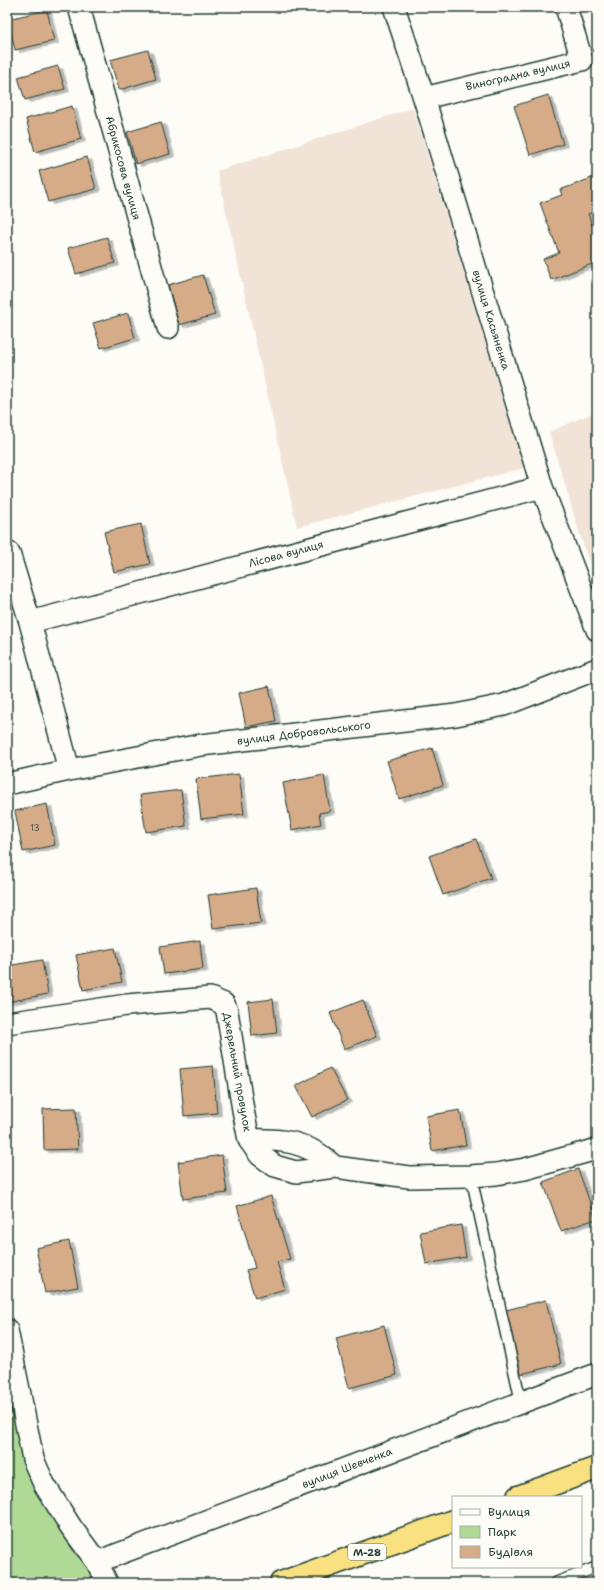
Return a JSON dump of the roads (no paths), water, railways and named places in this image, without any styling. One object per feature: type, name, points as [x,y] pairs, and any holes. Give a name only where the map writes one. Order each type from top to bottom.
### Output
[{"type":"highway","points":[[521,1496],[597,1468]]},
{"type":"highway","name":"М-28","points":[[281,1583],[452,1521]]},
{"type":"street","name":"Абрикосова вулиця","points":[[79,7],[168,328]]},
{"type":"street","name":"вулиця Касьяненка","points":[[394,7],[424,98],[542,487],[597,630]]},
{"type":"street","name":"Виноградна вулиця","points":[[424,98],[582,60],[566,7]]},
{"type":"street","name":"Лісова вулиця","points":[[30,622],[542,487]]},
{"type":"street","points":[[9,553],[30,622],[69,770]]},
{"type":"street","name":"вулиця Добровольського","points":[[7,784],[69,770],[201,745],[456,716],[504,705],[597,669]]},
{"type":"street","name":"Джерельний провулок","points":[[7,1023],[127,1005],[210,998],[224,1004],[229,1019],[243,1110],[250,1140],[260,1155],[275,1166],[296,1172],[335,1167],[409,1177],[471,1176],[496,1174],[525,1169],[597,1149]]},
{"type":"street","points":[[250,1140],[273,1139],[297,1144],[317,1153],[335,1167]]},
{"type":"street","points":[[7,1330],[33,1459],[44,1484],[67,1521],[96,1562],[107,1583]]},
{"type":"street","name":"вулиця Шевченка","points":[[96,1562],[597,1374]]},
{"type":"lane","points":[[471,1176],[521,1402]]},
{"type":"lane","points":[[555,1583],[597,1567]]}]
